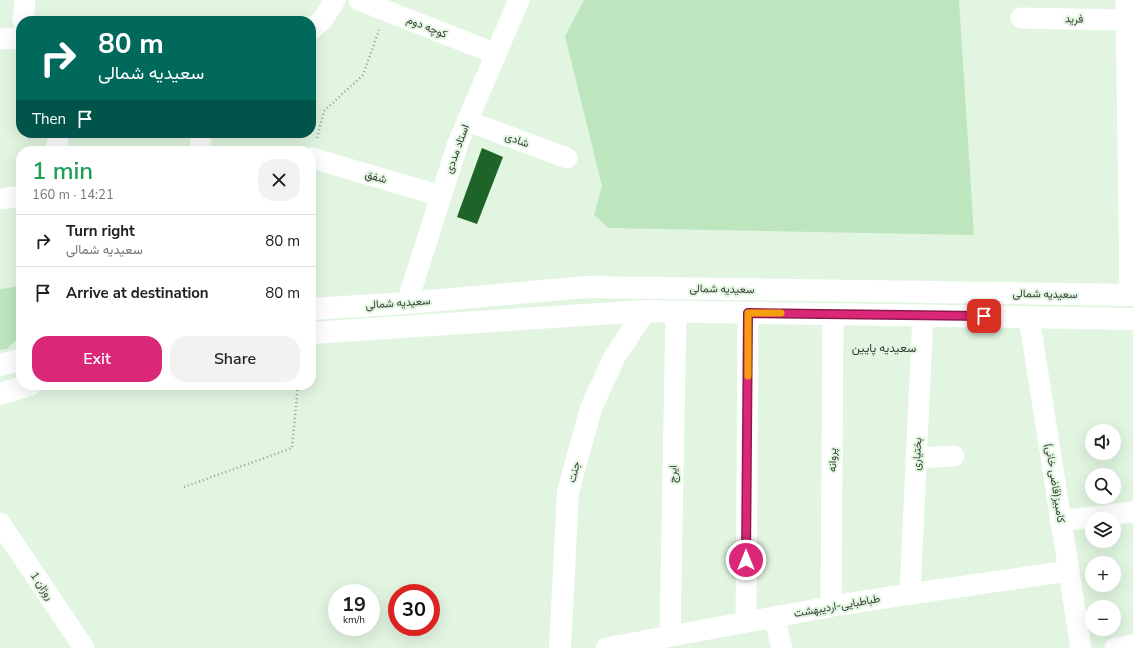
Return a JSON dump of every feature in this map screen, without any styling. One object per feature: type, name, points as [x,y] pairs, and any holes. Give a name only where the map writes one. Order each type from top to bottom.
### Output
[{"type":"main road","name":"سعیدیه شمالی","points":[[316,309],[407,303],[586,286],[1131,295]]},
{"type":"main road","points":[[407,303],[409,327]]},
{"type":"main road","points":[[316,333],[645,311],[1133,319]]},
{"type":"main road","name":"جنت","points":[[560,648],[568,492],[591,408],[615,356],[645,311]]},
{"type":"main road","points":[[0,365],[16,361]]},
{"type":"main road","points":[[0,394],[16,389]]},
{"type":"street","points":[[23,16],[25,0]]},
{"type":"street","points":[[316,26],[335,0]]},
{"type":"street","name":"کوچه دوم","points":[[359,0],[496,54]]},
{"type":"street","name":"استاد مددی","points":[[407,303],[458,143],[519,0]]},
{"type":"street","name":"فرید","points":[[1021,18],[1128,24]]},
{"type":"street","points":[[1128,24],[1131,295]]},
{"type":"street","points":[[0,39],[16,38]]},
{"type":"street","name":"شادی","points":[[467,121],[567,158]]},
{"type":"street","name":"شفق","points":[[316,159],[441,196]]},
{"type":"street","points":[[0,199],[16,197]]},
{"type":"street","name":"ایرج","points":[[670,636],[676,312]]},
{"type":"street","points":[[746,622],[748,313]]},
{"type":"street","name":"پروانه","points":[[831,606],[832,314]]},
{"type":"street","name":"بختیاری","points":[[910,594],[923,315]]},
{"type":"street","name":"کامبیز(قاضی خانی)","points":[[1029,317],[1081,648]]},
{"type":"street","points":[[916,458],[954,456]]},
{"type":"street","points":[[1060,521],[1133,512]]},
{"type":"street","name":"روژان 1","points":[[0,523],[84,648]]},
{"type":"street","name":"طباطبایی-اردیبهشت","points":[[606,648],[638,645],[670,636],[831,606],[1069,571]]},
{"type":"street","points":[[774,617],[782,648]]},
{"type":"street","points":[[1115,648],[1133,645]]},
{"type":"path","points":[[315,146],[324,111],[363,75],[386,11]]},
{"type":"path","points":[[184,487],[292,448],[298,390]]},
{"type":"green space","points":[[584,0],[959,0],[974,235],[609,228],[594,215],[602,186],[565,36]]},
{"type":"green space","points":[[16,287],[16,340],[7,349],[0,350],[0,289]]},
{"type":"building","points":[[482,148],[503,157],[477,224],[457,217]]},
{"type":"slow traffic","points":[[748,376],[748,313],[781,313]]},
{"type":"district","name":"سعیدیه پایین","points":[[884,348]]},
{"type":"route","points":[[746,560],[748,313],[984,316]]}]
